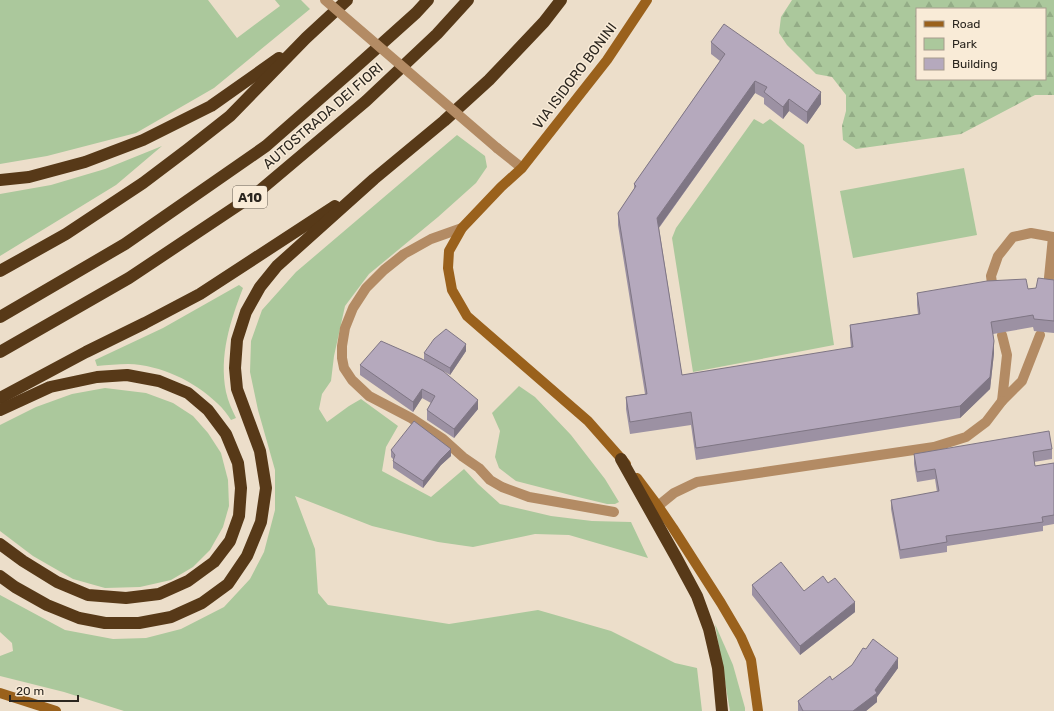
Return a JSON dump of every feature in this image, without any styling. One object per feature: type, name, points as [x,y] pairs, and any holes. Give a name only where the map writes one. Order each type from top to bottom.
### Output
[{"type":"highway","points":[[0,271],[66,234],[143,183],[230,116],[306,38],[346,0]]},
{"type":"highway","name":"AUTOSTRADA DEI FIORI","points":[[0,317],[125,244],[266,146],[416,13],[428,0]]},
{"type":"highway","name":"AUTOSTRADA DEI FIORI","points":[[0,352],[129,278],[258,192],[366,101],[437,34],[468,0]]},
{"type":"highway","points":[[0,576],[15,587],[47,605],[79,618],[105,623],[139,623],[171,617],[202,603],[228,584],[247,556],[261,522],[266,488],[260,451],[237,389],[235,368],[237,340],[246,312],[260,287],[276,266],[374,179],[444,121],[489,80],[544,22],[561,0]]},
{"type":"highway","points":[[0,180],[29,177],[85,162],[144,140],[211,106],[306,38]]},
{"type":"highway","points":[[0,398],[79,355],[200,294],[374,179]]},
{"type":"highway","points":[[0,410],[50,388],[97,376],[127,375],[159,381],[188,393],[208,410],[226,434],[238,463],[242,488],[238,516],[230,541],[214,562],[188,581],[159,594],[126,598],[88,595],[57,582],[23,561],[0,544]]},
{"type":"highway","points":[[621,458],[696,596],[709,629],[718,668],[722,711]]},
{"type":"street","points":[[325,0],[522,168]]},
{"type":"street","name":"VIA ISIDORO BONINI","points":[[647,0],[608,60],[522,168],[501,187],[462,228],[449,251],[448,268],[452,290],[467,316],[588,421],[621,458],[658,506],[722,603],[741,637],[750,660],[758,711]]},
{"type":"street","points":[[462,228],[431,239],[404,254],[384,270],[366,288],[353,308],[345,328],[342,346],[344,368],[352,380],[369,396],[411,418],[443,439],[463,457],[479,468],[490,480],[529,497],[614,512]]},
{"type":"street","points":[[993,290],[991,276],[998,256],[1013,237],[1031,233],[1053,237],[1048,288]]},
{"type":"street","points":[[1002,335],[1007,355],[1002,401]]},
{"type":"street","points":[[658,506],[674,493],[696,482],[934,447],[966,437],[986,422],[1002,401],[1022,381],[1040,335]]},
{"type":"street","points":[[0,693],[56,711]]},
{"type":"green space","points":[[0,0],[208,0],[237,38],[280,6],[275,0],[301,0],[310,9],[214,88],[136,133],[47,156],[0,164]]},
{"type":"green space","points":[[792,0],[1054,0],[1054,95],[1035,95],[961,134],[856,149],[843,140],[842,126],[846,111],[846,95],[832,77],[816,74],[787,45],[779,33],[781,17]]},
{"type":"green space","points":[[754,119],[763,124],[770,119],[804,145],[834,345],[693,372],[672,238],[676,228]]},
{"type":"green space","points":[[457,135],[485,156],[487,167],[476,183],[438,217],[369,274],[345,306],[334,356],[331,381],[322,394],[319,409],[327,422],[361,399],[398,426],[386,447],[382,471],[431,497],[464,469],[500,504],[551,516],[592,521],[631,522],[648,558],[569,535],[535,534],[473,547],[438,542],[372,526],[295,496],[315,549],[318,593],[328,605],[449,624],[538,610],[611,631],[675,663],[697,668],[702,711],[124,711],[64,692],[0,676],[0,656],[13,651],[12,643],[0,632],[0,595],[65,630],[113,639],[146,638],[181,629],[224,607],[250,579],[264,552],[275,510],[275,470],[258,410],[250,372],[251,341],[262,310],[296,272]]},
{"type":"green space","points":[[162,146],[116,185],[0,256],[0,194],[51,185],[105,169]]},
{"type":"green space","points":[[964,168],[977,235],[853,258],[840,191]]},
{"type":"green space","points":[[239,285],[243,288],[230,326],[224,365],[226,392],[236,418],[231,420],[221,407],[208,395],[187,381],[165,371],[153,367],[128,364],[97,366],[95,360],[163,328]]},
{"type":"green space","points":[[519,386],[535,397],[571,435],[605,479],[619,502],[615,504],[607,504],[516,481],[499,468],[495,457],[500,431],[492,413]]},
{"type":"green space","points":[[105,388],[146,393],[173,403],[193,416],[208,433],[221,453],[228,480],[229,506],[223,527],[210,550],[193,567],[171,580],[140,587],[105,588],[73,579],[33,556],[0,531],[0,425],[36,407],[72,394]]},
{"type":"green space","points":[[715,624],[733,665],[745,711],[730,711]]},
{"type":"building","points":[[724,24],[821,92],[807,112],[789,99],[783,107],[764,92],[767,87],[755,81],[657,218],[682,375],[853,347],[850,325],[920,314],[917,293],[987,281],[1026,279],[1028,289],[1036,288],[1038,278],[1054,280],[1054,321],[1034,319],[1033,315],[991,322],[994,341],[990,377],[960,406],[696,448],[691,412],[630,422],[626,397],[647,394],[618,213],[636,186],[634,184],[725,54],[711,42]]},
{"type":"building","points":[[446,329],[466,344],[450,368],[424,353],[434,339]]},
{"type":"building","points":[[381,341],[422,359],[443,371],[478,400],[454,429],[427,410],[435,396],[422,389],[413,402],[360,365]]},
{"type":"building","points":[[414,421],[451,449],[423,481],[393,461],[395,455],[391,450]]},
{"type":"building","points":[[1049,431],[1052,449],[1033,452],[1035,466],[1054,463],[1054,515],[1042,517],[1043,522],[946,536],[947,542],[900,550],[891,500],[939,491],[935,469],[917,472],[914,454]]},
{"type":"building","points":[[781,562],[804,591],[823,576],[828,583],[835,578],[855,602],[800,646],[752,585]]},
{"type":"building","points":[[873,639],[898,658],[875,690],[877,693],[853,711],[803,711],[798,701],[830,676],[832,680],[852,665],[863,648],[866,649]]}]
